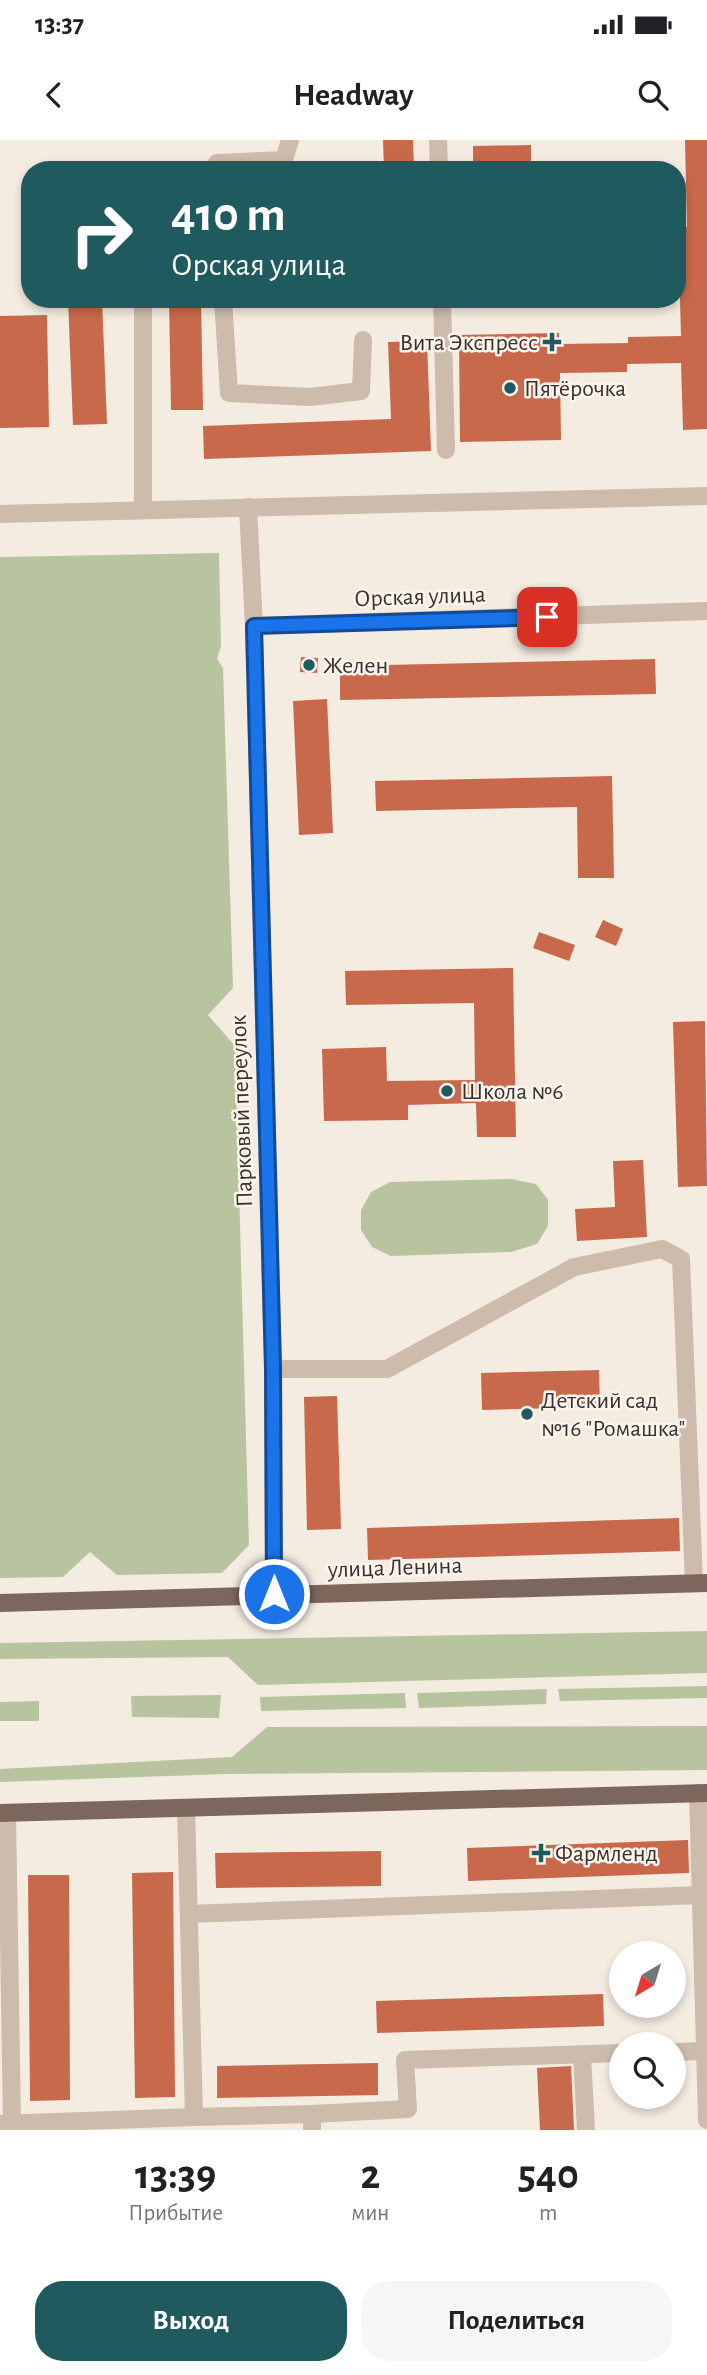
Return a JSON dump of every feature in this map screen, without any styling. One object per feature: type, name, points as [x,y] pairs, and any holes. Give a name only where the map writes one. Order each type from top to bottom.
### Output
[{"type":"main road","name":"улица Ленина","points":[[0,1604],[700,1583]]},
{"type":"main road","points":[[4,1813],[702,1793]]},
{"type":"street","points":[[262,161],[284,160],[290,140]]},
{"type":"street","points":[[438,140],[439,161]]},
{"type":"street","points":[[143,510],[144,308]]},
{"type":"street","points":[[224,308],[229,393],[310,397],[361,391],[363,340]]},
{"type":"street","points":[[442,308],[446,450]]},
{"type":"street","points":[[0,514],[707,496]]},
{"type":"street","points":[[248,507],[254,626]]},
{"type":"street","name":"Орская улица","points":[[254,626],[707,611]]},
{"type":"street","name":"Парковый переулок","points":[[254,626],[273,1368],[274,1594]]},
{"type":"street","points":[[273,1368],[387,1368],[574,1267],[662,1249],[681,1259],[700,1583]]},
{"type":"street","points":[[702,1793],[701,1895],[707,2120]]},
{"type":"street","points":[[186,1808],[194,2117]]},
{"type":"street","points":[[4,1813],[6,2123],[194,2117],[312,2122],[408,2109],[405,2060],[609,2053]]},
{"type":"street","points":[[189,1914],[701,1895]]},
{"type":"street","points":[[686,2052],[705,2051]]},
{"type":"street","points":[[582,2054],[586,2130]]},
{"type":"green space","points":[[219,553],[221,646],[217,659],[223,668],[233,988],[208,1015],[235,1046],[249,1545],[222,1573],[117,1575],[90,1552],[63,1577],[0,1578],[0,557]]},
{"type":"green space","points":[[511,1179],[536,1184],[548,1200],[548,1226],[537,1244],[511,1252],[391,1256],[372,1247],[361,1230],[361,1210],[371,1192],[390,1182]]},
{"type":"green space","points":[[707,1631],[707,1673],[258,1685],[228,1657],[0,1659],[0,1643]]},
{"type":"green space","points":[[707,1686],[707,1698],[560,1701],[558,1689]]},
{"type":"green space","points":[[547,1689],[546,1704],[419,1708],[417,1693]]},
{"type":"green space","points":[[405,1693],[406,1708],[261,1711],[260,1697]]},
{"type":"green space","points":[[221,1695],[219,1718],[132,1717],[131,1696]]},
{"type":"green space","points":[[39,1701],[39,1721],[0,1721],[0,1702]]},
{"type":"green space","points":[[707,1726],[707,1770],[225,1774],[0,1782],[0,1769],[232,1757],[267,1727]]},
{"type":"building","points":[[383,140],[413,140],[414,161],[384,161]]},
{"type":"building","points":[[685,140],[707,140],[707,429],[683,430],[681,363],[627,364],[627,372],[560,373],[561,440],[460,442],[459,335],[559,333],[559,344],[628,343],[628,337],[681,336],[680,308],[686,308]]},
{"type":"building","points":[[531,145],[531,161],[473,161],[473,146]]},
{"type":"building","points":[[68,308],[102,308],[107,424],[73,425]]},
{"type":"building","points":[[169,308],[201,308],[203,410],[171,410]]},
{"type":"building","points":[[47,315],[49,427],[0,428],[0,316]]},
{"type":"building","points":[[427,341],[431,451],[204,459],[203,426],[391,419],[388,342]]},
{"type":"building","name":"Желен","points":[[301,657],[318,658],[317,673],[300,672]]},
{"type":"building","points":[[655,659],[656,694],[340,700],[340,666]]},
{"type":"building","points":[[327,699],[333,833],[299,835],[293,701]]},
{"type":"building","points":[[612,776],[614,878],[578,878],[577,807],[376,811],[375,781]]},
{"type":"building","points":[[603,920],[623,929],[616,946],[595,937]]},
{"type":"building","points":[[539,932],[575,945],[569,961],[533,948]]},
{"type":"building","points":[[513,968],[516,1137],[477,1137],[476,1103],[408,1105],[408,1120],[324,1121],[322,1049],[386,1047],[387,1081],[475,1080],[474,1003],[346,1005],[345,971]]},
{"type":"building","points":[[705,1021],[707,1186],[678,1187],[673,1022]]},
{"type":"building","points":[[643,1160],[647,1237],[577,1241],[575,1209],[615,1207],[613,1161]]},
{"type":"building","points":[[599,1370],[600,1407],[482,1410],[481,1373]]},
{"type":"building","points":[[337,1396],[341,1529],[307,1530],[304,1397]]},
{"type":"building","points":[[679,1518],[680,1551],[368,1560],[367,1528]]},
{"type":"building","points":[[688,1840],[689,1873],[468,1881],[467,1848]]},
{"type":"building","points":[[381,1851],[381,1886],[216,1888],[215,1853]]},
{"type":"building","points":[[173,1872],[175,2097],[135,2098],[132,1873]]},
{"type":"building","points":[[28,1875],[69,1875],[70,2100],[30,2101]]},
{"type":"building","points":[[603,1994],[604,2026],[377,2033],[376,2001]]},
{"type":"building","points":[[378,2063],[378,2095],[217,2098],[217,2066]]},
{"type":"building","points":[[571,2066],[574,2130],[540,2130],[537,2068]]},
{"type":"place","name":"Вита Экспресс","points":[[552,342]]},
{"type":"place","name":"Пятёрочка","points":[[510,388]]},
{"type":"place","name":"Желен","points":[[309,665]]},
{"type":"place","name":"Школа №6","points":[[447,1091]]},
{"type":"place","name":"Детский сад №16 \"Ромашка\"","points":[[527,1414]]},
{"type":"place","name":"Фармленд","points":[[541,1853]]},
{"type":"route","points":[[274,1594],[273,1368],[254,626],[547,617]]}]
